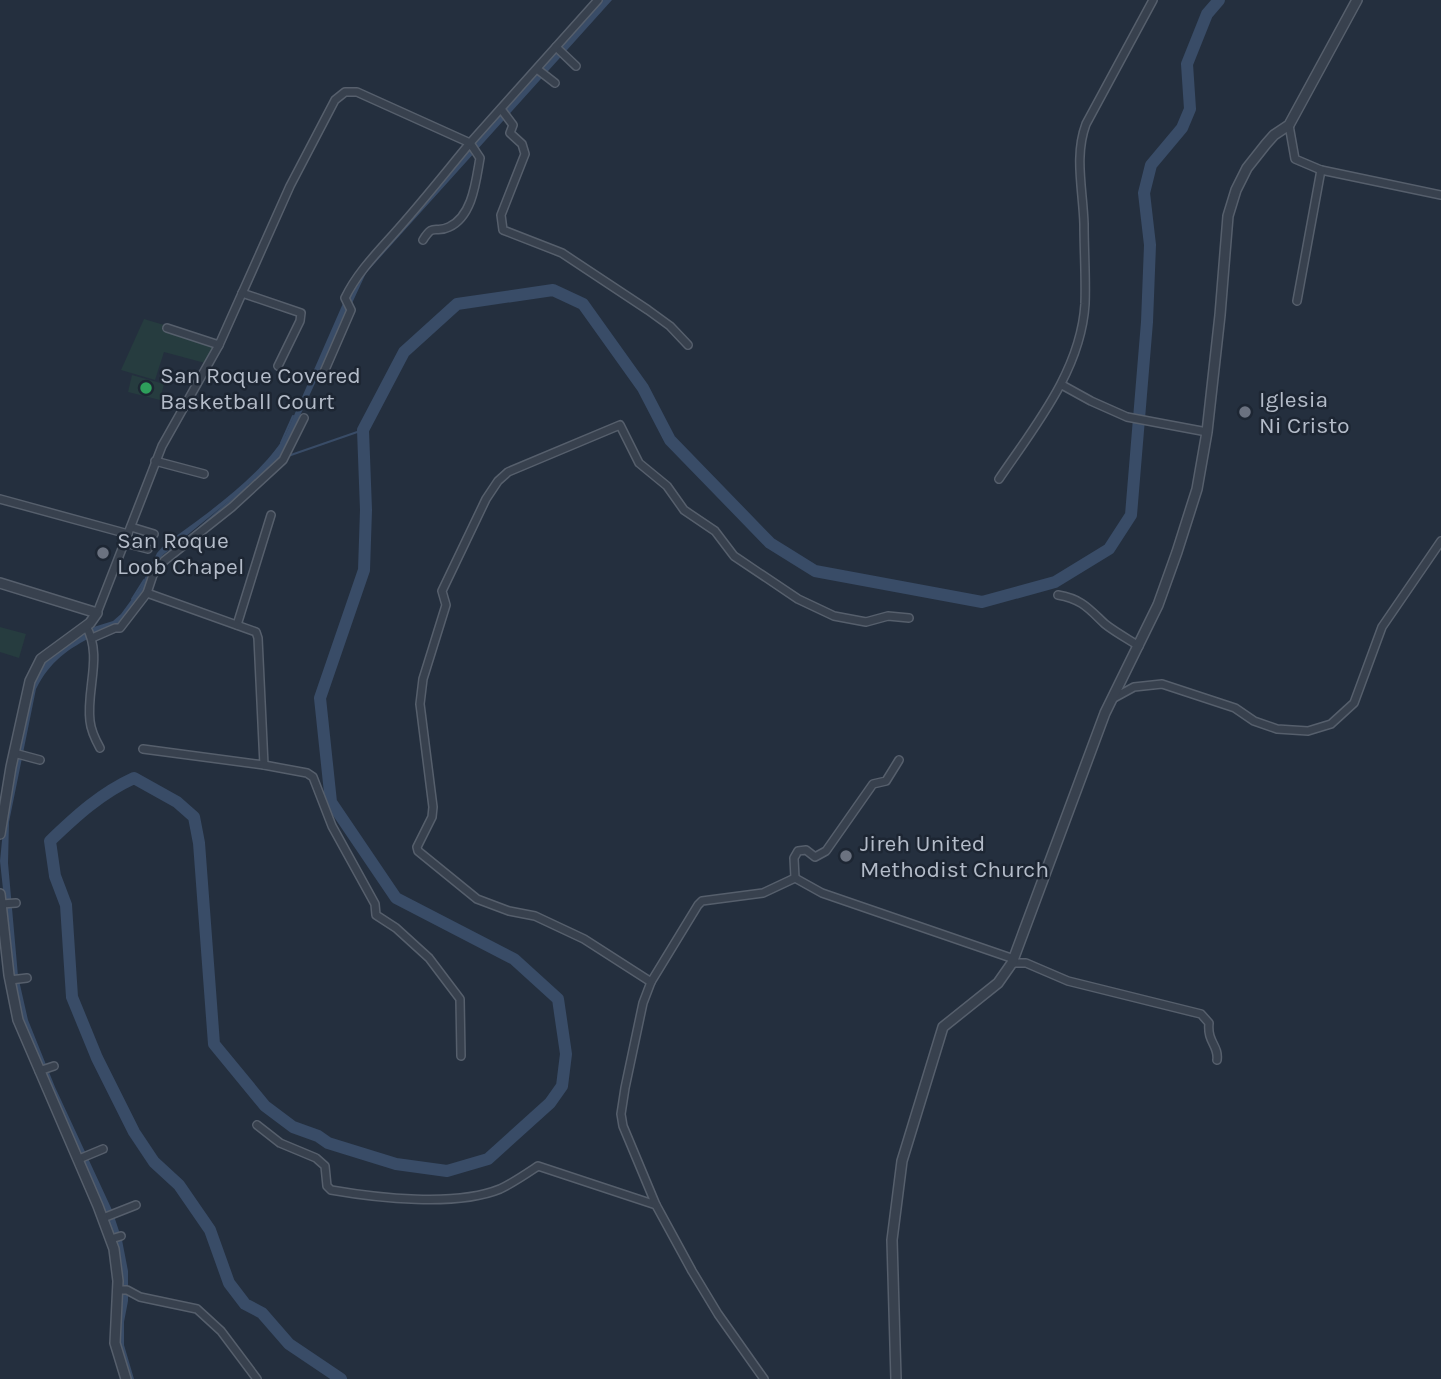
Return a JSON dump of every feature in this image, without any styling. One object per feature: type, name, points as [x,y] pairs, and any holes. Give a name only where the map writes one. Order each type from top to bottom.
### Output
[{"type":"street","points":[[324,372],[351,310],[345,298],[359,273],[560,50],[598,0]]},
{"type":"street","points":[[999,479],[1062,384],[1080,335],[1085,305],[1084,215],[1079,162],[1082,136],[1153,0]]},
{"type":"street","points":[[896,1379],[892,1240],[902,1161],[943,1027],[998,983],[1013,961],[1091,750],[1112,699],[1158,605],[1197,489],[1207,432],[1228,216],[1236,190],[1247,168],[1274,135],[1289,125],[1357,0]]},
{"type":"street","points":[[560,50],[576,65]]},
{"type":"street","points":[[541,71],[555,82]]},
{"type":"street","points":[[0,834],[18,754],[28,690],[41,659],[87,627],[97,613],[155,461],[219,345],[307,150],[339,95],[351,92],[367,96],[472,147],[480,158],[474,193],[458,221],[447,228],[429,230],[423,240]]},
{"type":"street","points":[[504,112],[513,125],[509,133],[522,144],[525,153],[501,215],[503,230],[562,253],[649,310],[670,326],[688,345]]},
{"type":"street","points":[[1289,125],[1295,159],[1321,170],[1441,194]]},
{"type":"street","points":[[1297,301],[1321,170]]},
{"type":"street","points":[[242,293],[301,313],[300,321],[278,366]]},
{"type":"street","points":[[167,328],[219,345]]},
{"type":"street","points":[[1062,384],[1127,417],[1207,432]]},
{"type":"street","points":[[92,638],[120,628],[147,593],[153,575],[164,561],[232,507],[283,460],[304,418]]},
{"type":"street","points":[[651,982],[584,939],[535,916],[477,900],[416,847],[432,817],[420,704],[423,679],[446,605],[442,591],[475,520],[498,481],[508,472],[620,425],[639,463],[667,486],[684,510],[715,531],[734,556],[798,599],[834,616],[866,622],[888,616],[909,618]]},
{"type":"street","points":[[155,461],[204,474]]},
{"type":"street","points":[[0,499],[130,531],[154,534]]},
{"type":"street","points":[[237,625],[271,515]]},
{"type":"street","points":[[1112,699],[1134,687],[1162,684],[1235,708],[1254,721],[1277,729],[1308,731],[1331,724],[1354,703],[1382,626],[1441,541]]},
{"type":"street","points":[[125,542],[148,549]]},
{"type":"street","points":[[0,583],[97,613]]},
{"type":"street","points":[[147,593],[256,632],[264,765]]},
{"type":"street","points":[[1058,595],[1074,598],[1139,646]]},
{"type":"street","points":[[87,627],[94,651],[89,719],[92,733],[100,748]]},
{"type":"street","points":[[143,749],[264,765],[307,773],[313,777],[332,826],[375,904],[376,915],[396,928],[429,958],[460,999],[461,1056]]},
{"type":"street","points":[[18,754],[40,760]]},
{"type":"street","points":[[795,878],[794,858],[798,851],[806,850],[816,856],[826,851],[873,784],[886,781],[899,760]]},
{"type":"street","points":[[764,1379],[707,1296],[656,1205],[623,1126],[621,1114],[643,1003],[651,982],[682,928],[702,901],[763,893],[795,878]]},
{"type":"street","points":[[795,878],[822,893],[1013,961],[1026,963],[1068,981],[1201,1014],[1209,1023],[1208,1036],[1217,1051],[1217,1060]]},
{"type":"street","points":[[0,894],[18,979],[18,1020],[83,1158],[102,1204],[104,1218],[115,1238],[122,1290],[114,1343],[128,1374]]},
{"type":"street","points":[[3,904],[16,903]]},
{"type":"street","points":[[40,1071],[54,1066]]},
{"type":"street","points":[[257,1125],[280,1143],[316,1158],[325,1166],[327,1186],[331,1190],[406,1198],[464,1198],[501,1189],[538,1167],[656,1205]]},
{"type":"street","points":[[83,1158],[103,1149]]},
{"type":"street","points":[[104,1218],[136,1205]]},
{"type":"street","points":[[122,1290],[140,1297],[197,1309],[221,1331],[257,1379]]},
{"type":"green space","points":[[144,319],[218,341],[205,363],[164,352],[155,380],[121,370]]},
{"type":"green space","name":"San Roque Covered Basketball Court","points":[[132,375],[164,384],[160,400],[128,392]]},
{"type":"green space","points":[[0,627],[26,634],[19,658],[0,652]]},
{"type":"water","points":[[601,0],[612,0],[366,273],[280,459],[163,555],[142,595],[124,618],[76,645],[61,657],[47,671],[36,689],[9,822],[8,863],[18,976],[28,1020],[55,1087],[112,1210],[122,1240],[128,1271],[124,1345],[134,1379],[128,1379],[117,1347],[120,1272],[27,1039],[14,993],[0,861],[4,820],[31,686],[44,660],[84,630],[113,621],[121,614],[140,588],[157,553],[165,544],[230,495],[274,451],[285,436],[358,269],[540,71]]},
{"type":"waterway","points":[[341,1379],[289,1344],[262,1313],[245,1304],[229,1283],[210,1230],[179,1185],[154,1162],[134,1132],[97,1058],[72,997],[66,905],[55,876],[50,841],[100,798],[134,778],[177,802],[194,817],[199,843],[214,1044],[265,1106],[293,1127],[318,1136],[328,1143],[396,1164],[447,1171],[488,1159],[550,1103],[562,1086],[566,1054],[558,999],[514,959],[396,898],[331,802],[320,698],[364,570],[366,510],[363,430],[404,352],[457,304],[553,290],[583,304],[643,388],[670,440],[770,543],[815,571],[982,602],[1055,582],[1109,549],[1131,515],[1147,322],[1150,245],[1144,193],[1151,165],[1182,128],[1190,109],[1187,64],[1207,14],[1219,0]]},
{"type":"waterway","points":[[281,443],[293,416]]},
{"type":"waterway","points":[[288,456],[363,430]]},
{"type":"waterway","points":[[191,535],[247,486]]},
{"type":"waterway","points":[[132,599],[144,580]]},
{"type":"place","name":"San Roque Covered Basketball Court","points":[[146,388]]},
{"type":"place","name":"Iglesia Ni Cristo","points":[[1245,412]]},
{"type":"place","name":"San Roque Loob Chapel","points":[[103,553]]},
{"type":"place","name":"Jireh United Methodist Church","points":[[846,856]]}]
